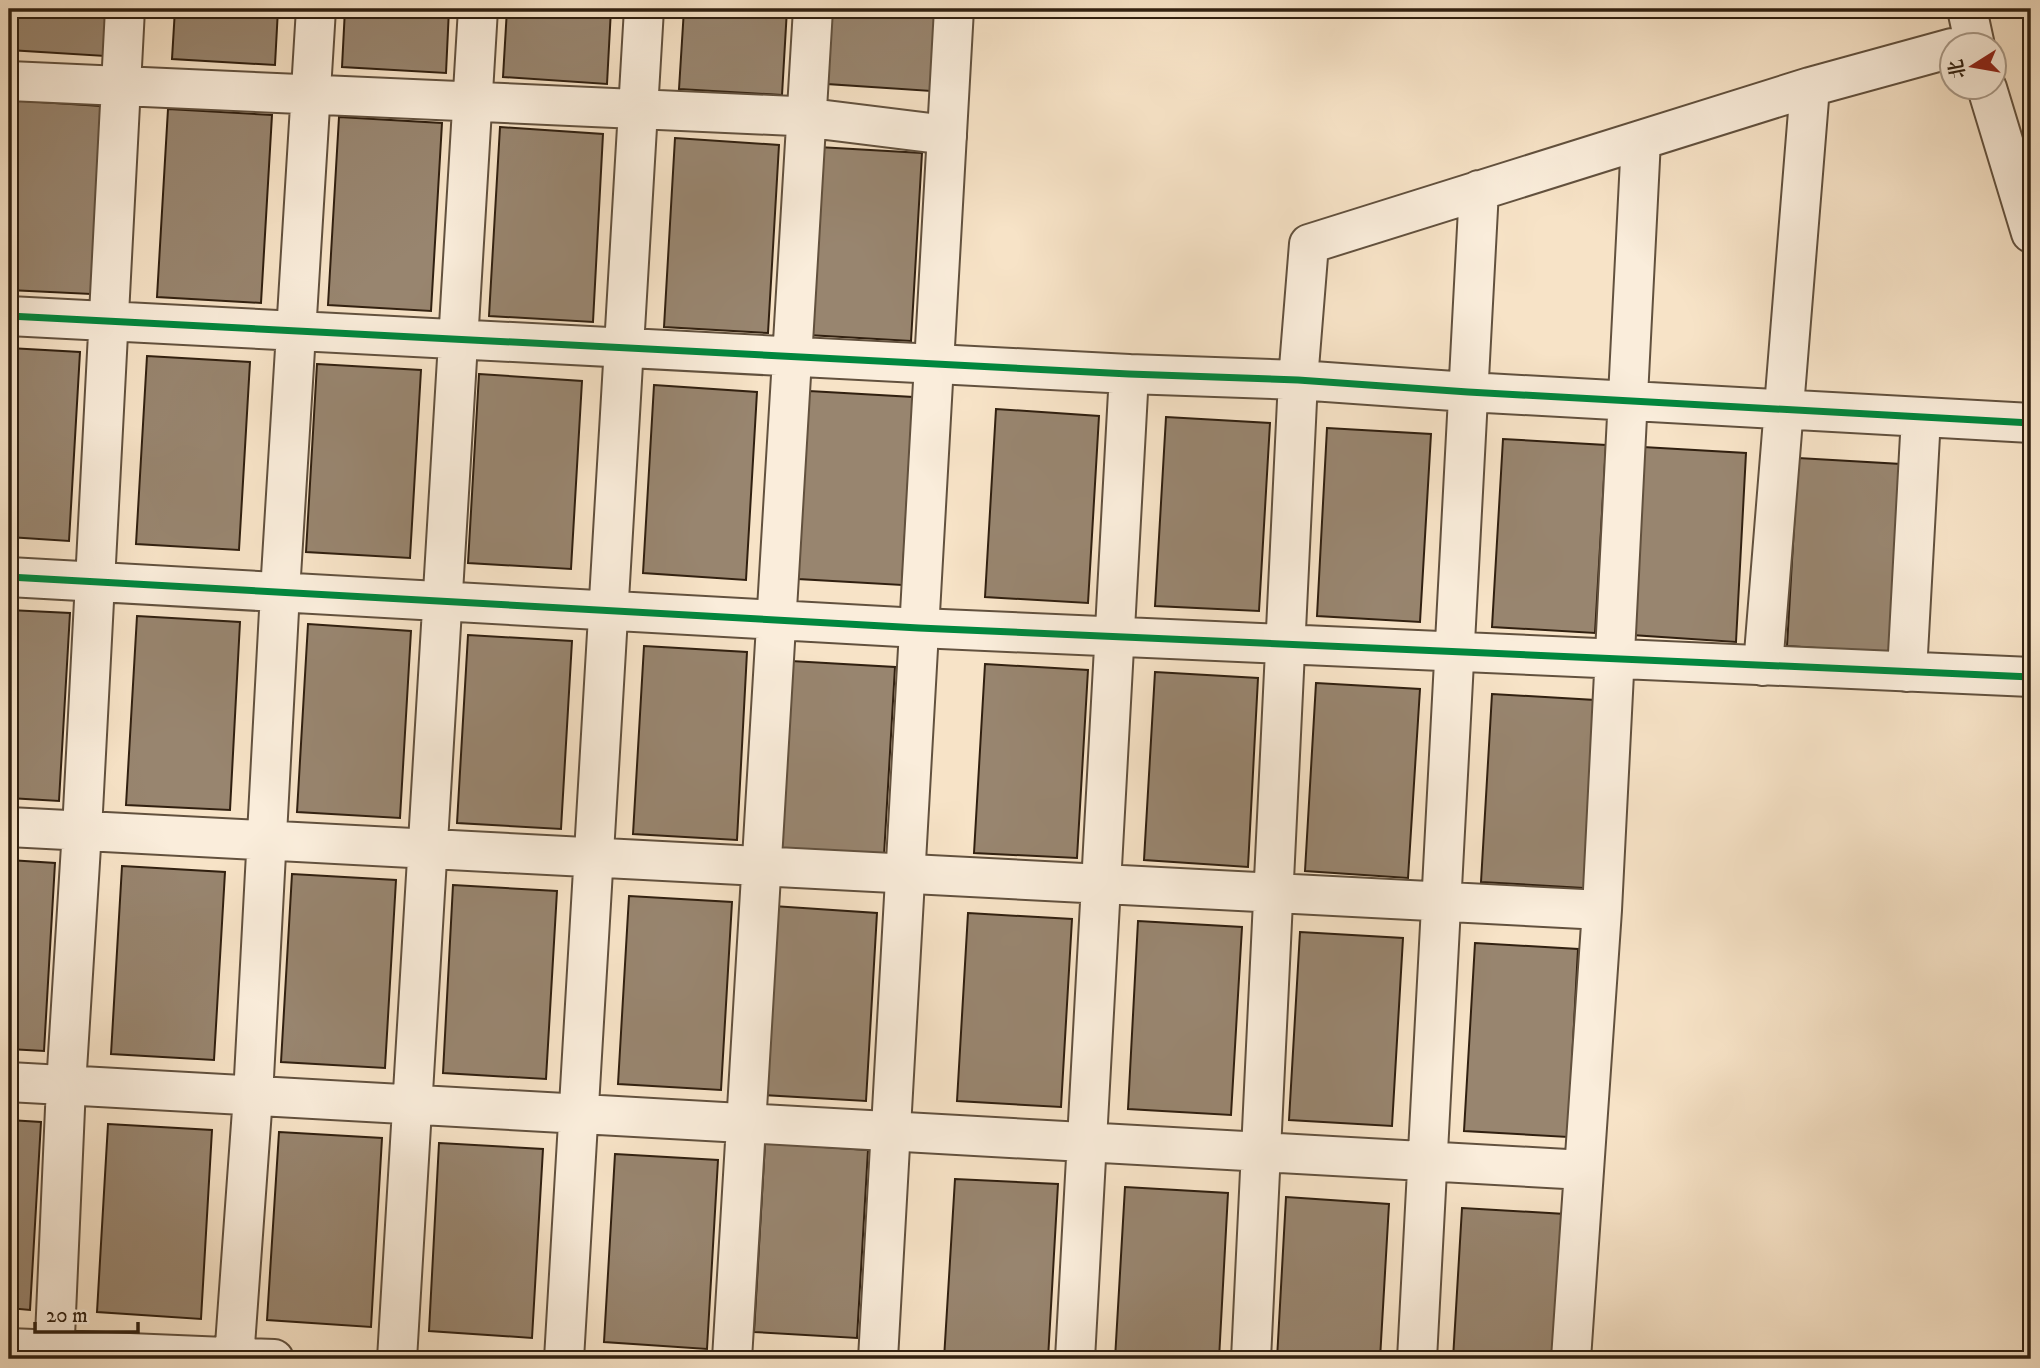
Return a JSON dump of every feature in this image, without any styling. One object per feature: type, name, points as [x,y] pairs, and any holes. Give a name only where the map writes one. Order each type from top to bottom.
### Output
[{"type":"street","points":[[54,1354],[66,1086],[125,9]]},
{"type":"street","points":[[235,1358],[253,1096],[265,841],[316,9]]},
{"type":"street","points":[[397,1359],[478,9]]},
{"type":"street","points":[[564,1359],[644,9]]},
{"type":"street","points":[[732,1359],[813,9]]},
{"type":"street","points":[[878,1359],[954,9]]},
{"type":"street","points":[[1251,1359],[1298,380],[1309,244],[1938,47]]},
{"type":"street","points":[[9,80],[806,118],[947,135]]},
{"type":"street","points":[[1763,666],[1810,87]]},
{"type":"street","points":[[1991,102],[2031,233]]},
{"type":"street","points":[[1571,1359],[1602,910],[1641,139]]},
{"type":"street","points":[[1417,1359],[1479,190]]},
{"type":"street","points":[[9,316],[1129,374],[1298,380],[2031,423]]},
{"type":"street","points":[[1076,1359],[1129,374]]},
{"type":"street","points":[[1907,672],[1922,417]]},
{"type":"street","points":[[9,577],[919,628],[2031,677]]},
{"type":"street","points":[[9,827],[1602,910]]},
{"type":"street","points":[[9,1082],[1584,1170]]},
{"type":"street","points":[[9,1348],[54,1354],[274,1359]]},
{"type":"building","points":[[9,9],[108,9],[105,56],[9,50]]},
{"type":"building","points":[[175,9],[278,9],[275,65],[172,59]]},
{"type":"building","points":[[345,9],[449,9],[446,73],[342,67]]},
{"type":"building","points":[[507,9],[611,9],[607,84],[503,77]]},
{"type":"building","points":[[684,9],[787,9],[782,95],[679,89]]},
{"type":"building","points":[[831,9],[935,9],[931,91],[827,84]]},
{"type":"building","points":[[9,100],[101,106],[91,294],[9,290]]},
{"type":"building","points":[[168,109],[272,115],[261,303],[157,297]]},
{"type":"building","points":[[339,117],[442,123],[431,311],[328,305]]},
{"type":"building","points":[[500,127],[603,134],[593,322],[489,316]]},
{"type":"building","points":[[675,138],[779,145],[768,333],[664,327]]},
{"type":"building","points":[[818,147],[922,153],[911,341],[808,335]]},
{"type":"building","points":[[9,348],[80,352],[69,541],[9,537]]},
{"type":"building","points":[[147,356],[250,362],[239,550],[136,544]]},
{"type":"building","points":[[317,364],[421,370],[410,558],[306,552]]},
{"type":"building","points":[[479,374],[582,381],[571,569],[468,563]]},
{"type":"building","points":[[654,385],[757,392],[746,580],[643,573]]},
{"type":"building","points":[[809,391],[913,397],[902,585],[798,579]]},
{"type":"building","points":[[996,409],[1099,416],[1088,603],[985,597]]},
{"type":"building","points":[[1166,417],[1270,423],[1259,611],[1155,606]]},
{"type":"building","points":[[1327,428],[1431,434],[1420,622],[1317,616]]},
{"type":"building","points":[[1503,439],[1606,445],[1595,633],[1492,627]]},
{"type":"building","points":[[1643,447],[1746,453],[1736,642],[1632,635]]},
{"type":"building","points":[[1798,458],[1901,464],[1890,653],[1787,646]]},
{"type":"building","points":[[9,610],[70,613],[59,801],[9,798]]},
{"type":"building","points":[[137,616],[240,622],[230,810],[126,805]]},
{"type":"building","points":[[308,624],[411,631],[400,818],[297,812]]},
{"type":"building","points":[[468,635],[572,641],[561,829],[457,823]]},
{"type":"building","points":[[644,646],[747,652],[737,840],[633,834]]},
{"type":"building","points":[[791,661],[895,667],[884,855],[781,849]]},
{"type":"building","points":[[985,664],[1088,670],[1077,858],[974,853]]},
{"type":"building","points":[[1155,672],[1258,678],[1248,867],[1144,860]]},
{"type":"building","points":[[1316,683],[1420,689],[1408,878],[1305,871]]},
{"type":"building","points":[[1492,694],[1595,700],[1584,888],[1481,882]]},
{"type":"building","points":[[9,860],[55,863],[44,1051],[9,1049]]},
{"type":"building","points":[[122,866],[225,872],[214,1060],[111,1054]]},
{"type":"building","points":[[292,874],[396,880],[385,1068],[281,1062]]},
{"type":"building","points":[[453,885],[557,891],[546,1079],[443,1073]]},
{"type":"building","points":[[629,896],[732,902],[721,1090],[618,1084]]},
{"type":"building","points":[[773,906],[877,913],[866,1101],[763,1095]]},
{"type":"building","points":[[968,913],[1072,919],[1061,1107],[957,1101]]},
{"type":"building","points":[[1138,921],[1242,927],[1231,1115],[1128,1109]]},
{"type":"building","points":[[1300,932],[1403,938],[1392,1126],[1289,1120]]},
{"type":"building","points":[[1475,943],[1578,949],[1568,1137],[1464,1131]]},
{"type":"building","points":[[9,1120],[41,1122],[30,1310],[9,1308]]},
{"type":"building","points":[[108,1124],[212,1130],[201,1319],[97,1312]]},
{"type":"building","points":[[279,1132],[382,1138],[371,1327],[267,1320]]},
{"type":"building","points":[[439,1143],[543,1149],[532,1338],[429,1331]]},
{"type":"building","points":[[765,1143],[868,1150],[857,1338],[754,1332]]},
{"type":"building","points":[[615,1154],[718,1160],[707,1349],[604,1342]]},
{"type":"building","points":[[955,1179],[1058,1184],[1048,1359],[944,1359]]},
{"type":"building","points":[[1125,1187],[1228,1193],[1219,1359],[1115,1359]]},
{"type":"building","points":[[1286,1197],[1389,1204],[1380,1359],[1277,1359]]},
{"type":"building","points":[[1462,1208],[1565,1214],[1557,1359],[1453,1359]]},
{"type":"cycle path","points":[[9,316],[1129,374],[1298,380],[2031,423]]},
{"type":"cycle path","points":[[9,577],[919,628],[2031,677]]}]
